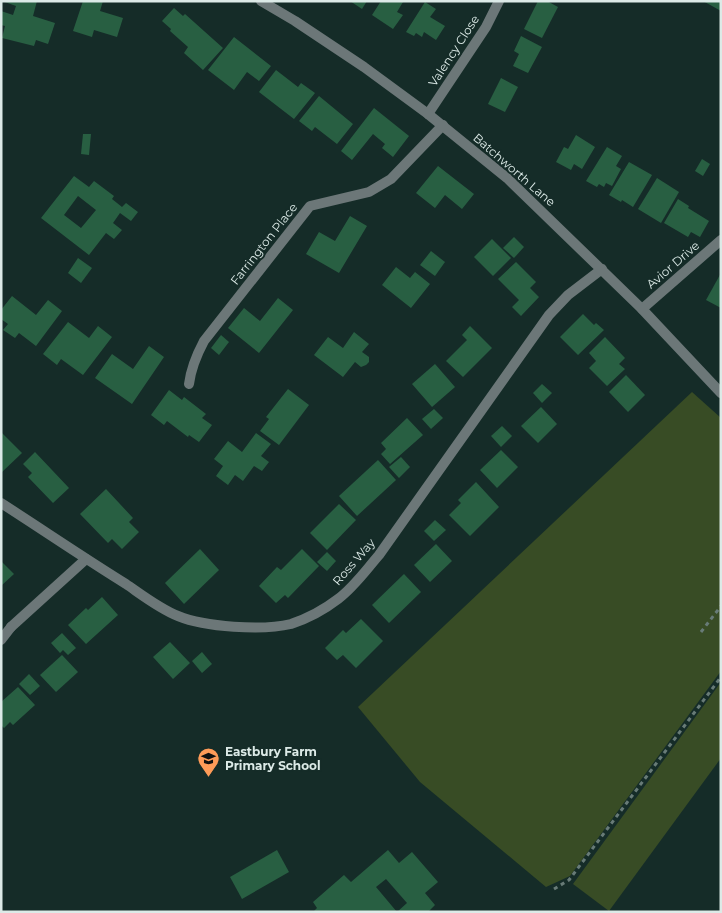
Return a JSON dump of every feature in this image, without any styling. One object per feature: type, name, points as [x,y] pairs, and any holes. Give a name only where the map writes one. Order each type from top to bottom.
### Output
[{"type":"street","name":"Batchworth Lane","points":[[261,1],[295,21],[364,67],[428,114],[507,178],[642,309],[721,393]]},
{"type":"street","name":"Valency Close","points":[[428,114],[486,27],[499,1]]},
{"type":"street","name":"Farrington Place","points":[[189,384],[191,369],[204,341],[310,206],[368,192],[391,179],[443,126]]},
{"type":"street","name":"Avior Drive","points":[[642,309],[721,240]]},
{"type":"street","name":"Ross Way","points":[[1,503],[176,616],[220,625],[274,627],[302,620],[336,601],[350,589],[379,555],[549,315],[568,295],[602,269]]},
{"type":"street","points":[[1,640],[11,627],[86,559]]},
{"type":"path","points":[[701,632],[721,606]]},
{"type":"path","points":[[554,889],[569,880],[721,677]]},
{"type":"green space","points":[[692,392],[721,418],[721,671],[570,876],[546,887],[420,782],[358,707]]},
{"type":"green space","points":[[721,682],[721,758],[609,911],[573,884]]},
{"type":"building","points":[[2,1],[37,1],[33,16],[55,23],[48,44],[36,40],[34,46],[2,38],[5,26],[1,25],[1,11],[13,15],[16,6]]},
{"type":"building","points":[[83,1],[103,1],[100,11],[123,18],[117,37],[94,30],[92,37],[73,31]]},
{"type":"building","points":[[350,1],[367,1],[362,9]]},
{"type":"building","points":[[381,1],[403,2],[397,12],[403,15],[393,29],[372,15]]},
{"type":"building","points":[[538,1],[547,1],[558,7],[542,38],[524,29]]},
{"type":"building","points":[[703,1],[721,1],[721,11]]},
{"type":"building","points":[[425,2],[436,9],[430,17],[445,26],[436,40],[424,32],[422,37],[416,33],[414,36],[406,32]]},
{"type":"building","points":[[174,8],[183,16],[185,14],[223,48],[203,70],[184,53],[188,47],[162,21]]},
{"type":"building","points":[[521,36],[542,47],[528,73],[513,66],[519,54],[514,51]]},
{"type":"building","points":[[234,37],[271,66],[259,81],[247,72],[234,90],[208,70]]},
{"type":"building","points":[[276,70],[298,87],[301,83],[315,93],[294,119],[259,92]]},
{"type":"building","points":[[501,78],[518,87],[505,112],[488,104]]},
{"type":"building","points":[[319,96],[353,124],[337,144],[315,127],[312,131],[299,121]]},
{"type":"building","points":[[374,108],[409,136],[393,157],[382,148],[385,144],[373,134],[352,160],[341,151]]},
{"type":"building","points":[[83,134],[91,134],[89,155],[81,154]]},
{"type":"building","points":[[576,135],[595,147],[582,169],[574,164],[571,170],[556,162],[564,147],[568,149]]},
{"type":"building","points":[[607,147],[622,156],[616,166],[621,169],[612,186],[606,183],[604,187],[599,184],[597,187],[586,181]]},
{"type":"building","points":[[702,159],[710,164],[703,176],[695,171]]},
{"type":"building","points":[[629,162],[652,175],[633,207],[609,195]]},
{"type":"building","points":[[438,166],[474,194],[462,209],[445,195],[435,208],[416,193]]},
{"type":"building","points":[[74,176],[89,187],[94,181],[114,196],[112,199],[122,207],[126,203],[138,212],[131,221],[120,213],[113,223],[122,230],[114,239],[106,233],[89,255],[41,218]],"holes":[[[78,196],[96,210],[81,228],[64,215]]]},
{"type":"building","points":[[657,178],[679,192],[661,223],[638,209]]},
{"type":"building","points":[[678,199],[689,206],[688,208],[709,221],[700,237],[691,232],[688,237],[664,223]]},
{"type":"building","points":[[350,216],[367,226],[339,273],[306,254],[319,232],[335,241]]},
{"type":"building","points":[[514,237],[524,247],[514,258],[503,248]]},
{"type":"building","points":[[492,239],[511,258],[493,276],[474,257]]},
{"type":"building","points":[[431,251],[445,262],[435,276],[420,265]]},
{"type":"building","points":[[78,258],[92,268],[81,283],[68,273]]},
{"type":"building","points":[[516,262],[536,282],[530,288],[539,297],[521,316],[512,307],[519,300],[498,279]]},
{"type":"building","points":[[396,267],[410,278],[415,272],[430,284],[411,308],[382,285]]},
{"type":"building","points":[[721,273],[721,308],[706,300]]},
{"type":"building","points":[[12,296],[36,315],[48,300],[62,311],[36,346],[19,333],[15,338],[3,330],[8,324],[1,319],[1,310]]},
{"type":"building","points":[[278,298],[293,310],[259,353],[228,328],[244,308],[260,321]]},
{"type":"building","points":[[583,314],[594,325],[596,323],[604,330],[578,355],[560,337]]},
{"type":"building","points":[[68,322],[89,338],[98,326],[112,337],[83,375],[61,359],[57,365],[43,354]]},
{"type":"building","points":[[470,326],[492,348],[463,377],[446,361],[467,340],[462,335]]},
{"type":"building","points":[[354,332],[369,344],[362,352],[369,357],[369,362],[361,367],[355,362],[343,377],[314,355],[328,337],[343,348]]},
{"type":"building","points":[[221,335],[229,342],[219,355],[211,348]]},
{"type":"building","points":[[605,337],[625,358],[619,364],[625,369],[607,386],[589,368],[596,361],[589,353]]},
{"type":"building","points":[[149,346],[164,357],[132,404],[95,378],[112,354],[133,369]]},
{"type":"building","points":[[435,364],[455,387],[432,407],[412,384]]},
{"type":"building","points":[[626,375],[645,395],[628,412],[609,392]]},
{"type":"building","points":[[542,384],[552,393],[542,403],[533,393]]},
{"type":"building","points":[[288,389],[309,405],[279,445],[260,431],[269,419],[266,417]]},
{"type":"building","points":[[169,390],[182,400],[184,397],[206,414],[202,418],[212,425],[199,442],[189,435],[188,437],[167,421],[164,425],[151,415]]},
{"type":"building","points":[[541,407],[557,424],[538,443],[521,426]]},
{"type":"building","points":[[434,409],[443,418],[431,429],[422,419]]},
{"type":"building","points":[[407,418],[423,435],[390,464],[381,454],[386,449],[381,443]]},
{"type":"building","points":[[502,426],[512,436],[501,447],[491,436]]},
{"type":"building","points":[[1,432],[22,453],[1,473]]},
{"type":"building","points":[[256,433],[271,444],[261,456],[269,462],[262,471],[254,466],[243,481],[235,475],[228,485],[216,476],[223,466],[214,459],[228,441],[242,452]]},
{"type":"building","points":[[501,450],[518,467],[497,488],[480,470]]},
{"type":"building","points":[[35,452],[69,488],[53,503],[28,477],[32,473],[23,464]]},
{"type":"building","points":[[401,457],[410,467],[399,478],[389,467]]},
{"type":"building","points":[[378,460],[396,480],[357,516],[339,496]]},
{"type":"building","points":[[476,482],[499,507],[470,536],[449,515],[461,503],[458,500]]},
{"type":"building","points":[[106,489],[133,518],[129,522],[139,532],[122,549],[112,539],[108,543],[80,514]]},
{"type":"building","points":[[339,504],[356,520],[327,550],[310,533]]},
{"type":"building","points":[[435,520],[446,530],[434,541],[424,531]]},
{"type":"building","points":[[436,544],[452,561],[430,582],[414,565]]},
{"type":"building","points":[[200,549],[219,570],[184,604],[165,583]]},
{"type":"building","points":[[302,549],[319,566],[288,598],[285,595],[276,603],[259,586],[277,567],[281,570]]},
{"type":"building","points":[[327,552],[336,561],[327,571],[317,562]]},
{"type":"building","points":[[1,561],[14,574],[1,586]]},
{"type":"building","points":[[404,574],[421,592],[389,623],[372,605]]},
{"type":"building","points":[[102,597],[118,615],[86,644],[68,625],[86,608],[88,610]]},
{"type":"building","points":[[361,619],[383,641],[356,668],[343,655],[337,660],[325,648],[343,630],[346,633]]},
{"type":"building","points":[[62,633],[76,648],[68,655],[63,650],[60,653],[51,643]]},
{"type":"building","points":[[170,642],[190,663],[173,679],[153,657]]},
{"type":"building","points":[[202,652],[212,664],[202,673],[192,661]]},
{"type":"building","points":[[62,655],[78,672],[56,692],[40,675]]},
{"type":"building","points":[[29,674],[40,686],[30,695],[19,684]]},
{"type":"building","points":[[18,687],[35,705],[13,725],[10,722],[4,728],[1,725],[1,702]]},
{"type":"building","points":[[277,850],[289,872],[242,899],[230,877]]},
{"type":"building","points":[[388,850],[399,863],[412,852],[438,882],[425,893],[435,905],[428,912],[397,912],[313,912],[317,908],[313,902],[344,875],[351,882]],"holes":[[[386,879],[407,903],[397,912],[376,887]]]},
{"type":"place","name":"Eastbury Farm Primary School","points":[[209,778]]}]
